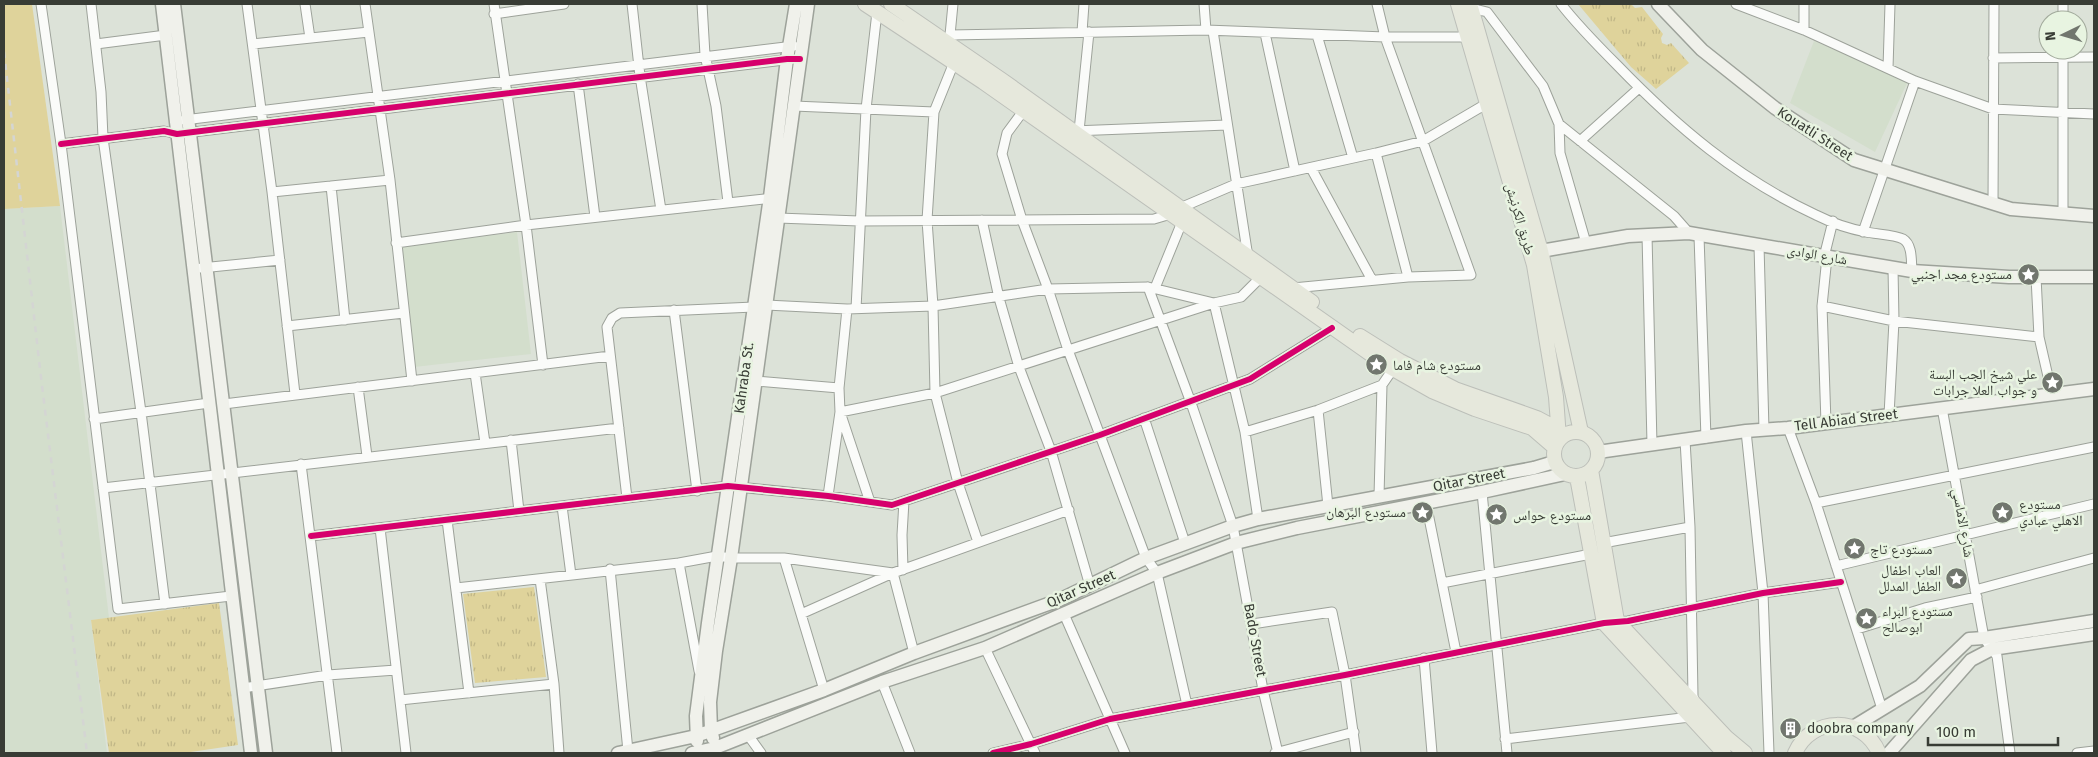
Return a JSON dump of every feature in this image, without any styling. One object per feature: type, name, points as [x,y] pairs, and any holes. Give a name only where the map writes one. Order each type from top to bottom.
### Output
[{"type":"main road","points":[[162,4],[250,753]]},
{"type":"main road","points":[[174,4],[233,473],[258,686],[262,753]]},
{"type":"main road","name":"Kahraba St.","points":[[715,748],[710,730],[710,702],[731,558],[734,487],[776,198],[795,46],[796,4]]},
{"type":"main road","name":"Kahraba St.","points":[[795,46],[808,4]]},
{"type":"main road","points":[[890,4],[942,41],[958,57],[1024,110],[1178,215],[1332,328],[1393,369],[1432,391],[1475,409],[1532,428],[1557,442]]},
{"type":"main road","name":"Kouatli Street","points":[[1658,4],[1702,50],[1775,108],[1854,160],[2010,209],[2094,216]]},
{"type":"main road","name":"طريق الكرنيش","points":[[1466,5],[1486,104],[1534,266],[1556,397],[1557,442]]},
{"type":"main road","points":[[871,8],[942,41]]},
{"type":"main road","name":"طريق الكرنيش","points":[[1473,36],[1541,251],[1581,432]]},
{"type":"main road","points":[[958,57],[1076,131],[1178,215],[1248,257],[1400,362],[1455,389],[1537,418],[1550,425],[1557,442],[1554,462],[1570,475],[1611,622],[1693,710],[1723,746],[1745,753]]},
{"type":"main road","name":"Kahraba St.","points":[[696,752],[700,680],[717,556],[734,487],[755,380],[760,306],[778,218],[776,198],[794,106],[793,59]]},
{"type":"main road","name":"شارع الوادى","points":[[1541,251],[1628,236],[1694,234],[1892,268],[1939,274],[2094,277]]},
{"type":"main road","name":"Tell Abiad Street","points":[[1598,452],[1746,431],[1788,428],[2094,389]]},
{"type":"main road","points":[[1557,442],[1568,433],[1581,432],[1593,439],[1598,452],[1597,460],[1592,470],[1603,543],[1611,622]]},
{"type":"main road","name":"Qitar Street","points":[[623,752],[696,736],[824,690],[914,653],[988,627],[1090,586],[1146,558],[1233,526],[1258,519],[1462,482],[1534,468],[1554,462]]},
{"type":"main road","points":[[1570,475],[1592,470]]},
{"type":"main road","name":"Qitar Street","points":[[696,752],[715,748],[882,682],[985,648],[1157,573],[1236,543],[1297,528],[1570,475]]},
{"type":"main road","points":[[1358,501],[1361,516]]},
{"type":"main road","points":[[1853,727],[1920,686],[1969,639],[2094,621]]},
{"type":"main road","points":[[1889,753],[1971,660],[1992,649],[2094,634]]},
{"type":"main road","points":[[1795,753],[1805,737],[1828,725],[1840,724],[1853,727],[1863,733],[1872,741],[1879,753]]},
{"type":"street","points":[[41,4],[61,144],[118,609],[232,596]]},
{"type":"street","points":[[91,4],[101,92],[103,138],[141,412],[165,604]]},
{"type":"street","points":[[247,4],[272,192],[295,394]]},
{"type":"street","points":[[305,4],[310,38]]},
{"type":"street","points":[[365,4],[390,180],[412,381]]},
{"type":"street","points":[[494,4],[526,225],[543,364]]},
{"type":"street","points":[[494,14],[564,4]]},
{"type":"street","points":[[632,4],[640,76],[661,210]]},
{"type":"street","points":[[702,4],[706,55],[716,106],[728,202]]},
{"type":"street","points":[[953,4],[942,41],[1085,32],[1209,31],[1385,37],[1473,36]]},
{"type":"street","points":[[1084,4],[1085,32],[1076,131],[1227,124]]},
{"type":"street","points":[[1204,4],[1227,124],[1248,257]]},
{"type":"street","points":[[1293,288],[1408,277],[1471,275],[1385,37],[1377,4]]},
{"type":"street","points":[[1561,4],[1574,22],[1639,88],[1704,147],[1740,172],[1817,216],[1862,232],[1903,239],[1911,253],[1912,271]]},
{"type":"street","points":[[1736,4],[1804,30],[1915,80],[1994,109],[2094,114]]},
{"type":"street","points":[[1804,4],[1804,30]]},
{"type":"street","points":[[1888,68],[1890,4]]},
{"type":"street","points":[[1993,204],[1994,4]]},
{"type":"street","points":[[1466,5],[1487,12],[1543,86],[1559,124],[1560,153],[1586,243]]},
{"type":"street","points":[[828,496],[840,412],[839,388],[852,309],[871,8]]},
{"type":"street","points":[[253,44],[369,32]]},
{"type":"street","points":[[1265,33],[1295,171]]},
{"type":"street","points":[[96,44],[166,35]]},
{"type":"street","points":[[1317,35],[1353,158]]},
{"type":"street","points":[[61,144],[164,131],[177,128],[189,119],[505,82],[706,55],[795,46]]},
{"type":"street","points":[[1994,58],[2038,55]]},
{"type":"street","points":[[958,57],[934,112],[927,220],[933,306],[935,393],[958,483],[978,542]]},
{"type":"street","points":[[177,128],[191,132],[640,76],[793,59]]},
{"type":"street","points":[[2063,60],[2063,212]]},
{"type":"street","points":[[1862,232],[1915,80]]},
{"type":"street","points":[[578,84],[595,217]]},
{"type":"street","points":[[1580,141],[1639,88]]},
{"type":"street","points":[[778,218],[859,221],[1154,220],[1178,215],[1236,184],[1423,141],[1486,104]]},
{"type":"street","points":[[794,106],[934,112]]},
{"type":"street","points":[[1024,110],[1007,133],[1002,154],[1022,220],[1068,350],[1146,558],[1157,573],[1187,705]]},
{"type":"street","points":[[1559,124],[1694,234],[1706,438]]},
{"type":"street","points":[[1376,153],[1408,277]]},
{"type":"street","points":[[1311,168],[1372,280]]},
{"type":"street","points":[[272,192],[390,180]]},
{"type":"street","points":[[331,186],[345,320]]},
{"type":"street","points":[[396,243],[526,225],[776,198]]},
{"type":"street","points":[[1151,288],[1178,215]]},
{"type":"street","points":[[982,220],[999,298],[1019,367],[1051,452],[1090,586]]},
{"type":"street","points":[[1826,423],[1822,306],[1825,257],[1833,221]]},
{"type":"street","points":[[1647,235],[1652,444]]},
{"type":"street","points":[[1759,245],[1764,430]]},
{"type":"street","points":[[193,270],[280,260]]},
{"type":"street","points":[[1888,415],[1894,321],[1892,268]]},
{"type":"street","points":[[840,412],[935,393],[1214,303],[1241,297],[1261,277]]},
{"type":"street","points":[[2036,277],[2038,337],[2052,394]]},
{"type":"street","points":[[628,498],[607,327],[612,318],[620,313],[760,306],[852,309],[933,306],[999,298],[1048,289],[1151,288],[1214,303]]},
{"type":"street","name":"Bado Street","points":[[1151,288],[1233,526],[1263,690],[1277,753]]},
{"type":"street","points":[[1214,303],[1244,432],[1258,519]]},
{"type":"street","points":[[1822,306],[1894,321],[2038,337]]},
{"type":"street","points":[[674,310],[697,491]]},
{"type":"street","points":[[287,326],[404,312]]},
{"type":"street","points":[[311,536],[734,487],[828,496],[892,505],[1100,435],[1250,379],[1332,328]]},
{"type":"street","points":[[224,404],[610,356]]},
{"type":"street","points":[[1379,496],[1382,385],[1393,369]]},
{"type":"street","points":[[475,373],[485,443]]},
{"type":"street","points":[[755,380],[839,388]]},
{"type":"street","points":[[1244,432],[1318,410],[1382,385]]},
{"type":"street","points":[[358,387],[367,456]]},
{"type":"street","points":[[94,418],[209,403]]},
{"type":"street","name":"شارع الاماسي","points":[[1942,408],[1984,638]]},
{"type":"street","points":[[1318,410],[1328,506]]},
{"type":"street","points":[[840,412],[870,502]]},
{"type":"street","points":[[1144,418],[1185,543]]},
{"type":"street","points":[[103,488],[619,428]]},
{"type":"street","points":[[1788,428],[1816,504],[1882,709]]},
{"type":"street","points":[[1746,431],[1763,593],[1769,753]]},
{"type":"street","points":[[511,440],[519,511]]},
{"type":"street","points":[[1506,739],[1693,710],[1690,527],[1685,440]]},
{"type":"street","points":[[1816,504],[2094,447]]},
{"type":"street","points":[[301,464],[337,753]]},
{"type":"street","points":[[1482,492],[1507,753]]},
{"type":"street","points":[[903,570],[902,535],[904,501]]},
{"type":"street","points":[[1426,503],[1456,652]]},
{"type":"street","points":[[1836,566],[2094,504]]},
{"type":"street","points":[[562,506],[571,575]]},
{"type":"street","points":[[801,614],[893,573],[1069,510]]},
{"type":"street","points":[[446,520],[469,693]]},
{"type":"street","points":[[1603,543],[1690,527]]},
{"type":"street","points":[[380,528],[406,753]]},
{"type":"street","points":[[1442,583],[1591,554]]},
{"type":"street","points":[[456,588],[540,580],[610,569],[679,563],[717,556],[731,558],[784,558],[893,573]]},
{"type":"street","points":[[784,558],[824,690]]},
{"type":"street","points":[[1857,629],[2094,558]]},
{"type":"street","points":[[679,563],[700,680]]},
{"type":"street","points":[[610,569],[623,752]]},
{"type":"street","points":[[893,573],[914,653]]},
{"type":"street","points":[[540,580],[554,684],[559,753]]},
{"type":"street","points":[[993,753],[1031,744],[1110,719],[1611,622],[1628,621],[1763,593],[1841,582]]},
{"type":"street","points":[[1252,624],[1332,612],[1345,675],[1356,753]]},
{"type":"street","points":[[1064,614],[1125,753]]},
{"type":"street","points":[[1984,638],[1997,656],[2010,753]]},
{"type":"street","points":[[985,648],[1035,753]]},
{"type":"street","points":[[1424,658],[1432,753]]},
{"type":"street","points":[[242,688],[328,675],[396,670]]},
{"type":"street","points":[[882,682],[910,753]]},
{"type":"street","points":[[400,700],[554,684]]},
{"type":"street","points":[[1277,753],[1354,732]]},
{"type":"street","points":[[748,735],[761,753]]},
{"type":"street","points":[[2078,753],[2091,752]]},
{"type":"shaded area","points":[[1814,41],[1908,81],[1875,152],[1790,103]]},
{"type":"shaded area","points":[[60,206],[109,618],[91,620],[107,753],[4,753],[4,209]]},
{"type":"shaded area","points":[[517,232],[531,354],[414,367],[400,247]]},
{"type":"green space","points":[[4,4],[32,4],[60,206],[4,209]]},
{"type":"green space","points":[[1578,4],[1631,4],[1635,8],[1642,7],[1663,34],[1661,38],[1662,43],[1667,45],[1671,43],[1689,63],[1656,89],[1631,67]]},
{"type":"green space","points":[[534,587],[546,677],[475,683],[463,594]]},
{"type":"green space","points":[[219,603],[238,745],[184,753],[109,753],[91,620]]},
{"type":"railway","points":[[4,52],[40,369],[87,753]]},
{"type":"cycle path","points":[[61,144],[164,131],[177,134],[787,59],[800,59]]},
{"type":"cycle path","points":[[311,536],[728,486],[828,496],[892,505],[1100,435],[1250,379],[1332,328]]},
{"type":"cycle path","points":[[993,753],[1031,744],[1110,719],[1345,675],[1604,623],[1628,621],[1763,593],[1841,582]]},
{"type":"place","name":"مستودع مجد اجنبي","points":[[2028,274]]},
{"type":"place","name":"مستودع شام فاما","points":[[1377,365]]},
{"type":"place","name":"علي شيخ الجب البسة و جواب العلا جرابات","points":[[2053,382]]},
{"type":"place","name":"مستودع البرهان","points":[[1422,512]]},
{"type":"place","name":"مستودع الاهلي عبادي","points":[[2003,512]]},
{"type":"place","name":"مستودع حواس","points":[[1497,515]]},
{"type":"place","name":"مستودع تاج","points":[[1854,549]]},
{"type":"place","name":"العاب اطفال الطفل المدلل","points":[[1957,578]]},
{"type":"place","name":"مستودع البراء ابوصالح","points":[[1866,619]]},
{"type":"place","name":"doobra company","points":[[1791,728]]}]
